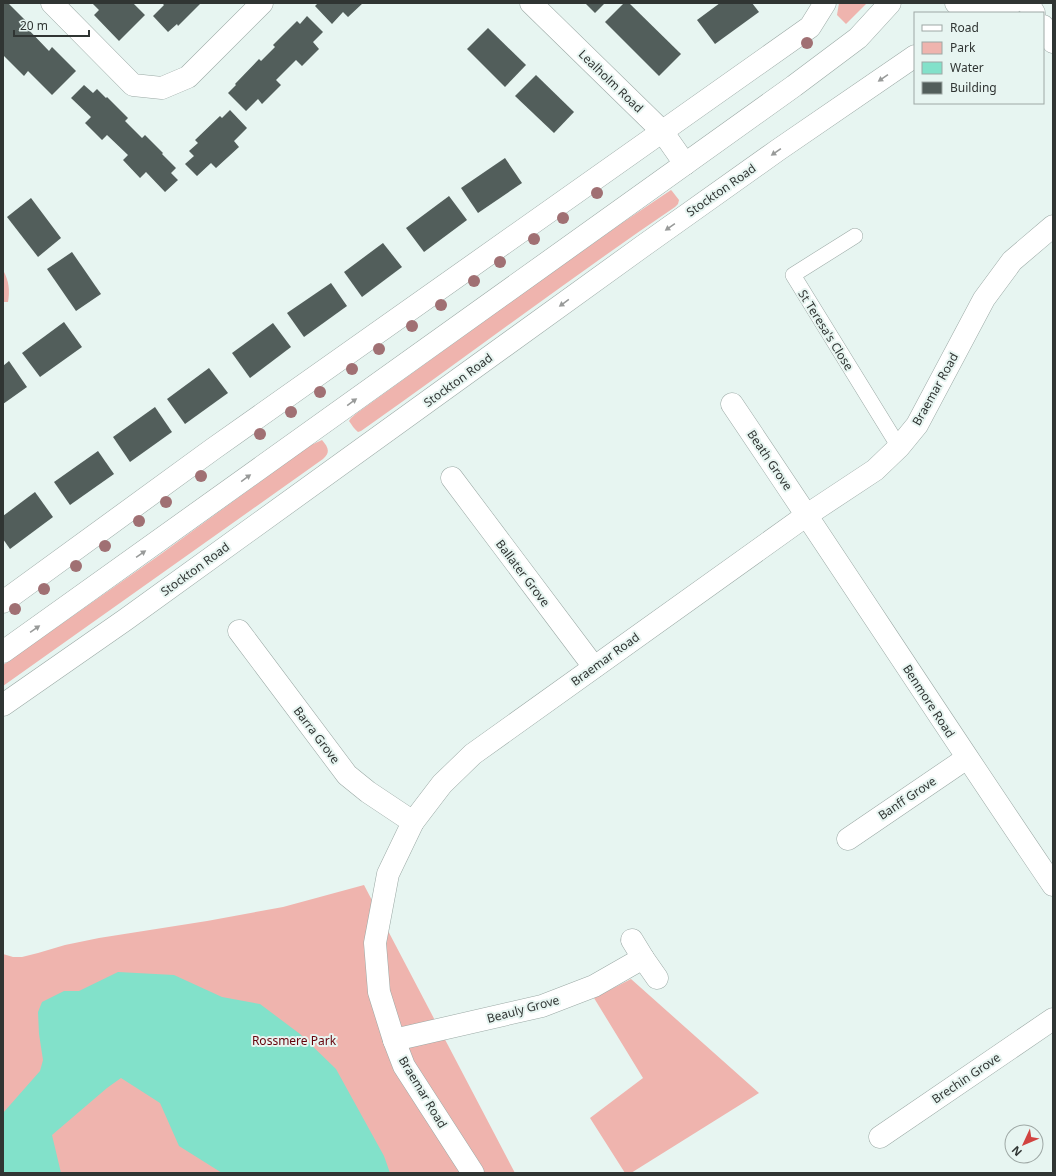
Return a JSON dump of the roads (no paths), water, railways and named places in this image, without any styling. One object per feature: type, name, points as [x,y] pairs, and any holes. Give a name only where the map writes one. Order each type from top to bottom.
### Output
[{"type":"main road","points":[[52,3],[133,85],[162,88],[188,77],[262,3]]},
{"type":"main road","name":"Lealholm Road","points":[[531,3],[662,131],[685,164]]},
{"type":"main road","points":[[3,602],[226,440],[810,27],[825,3]]},
{"type":"main road","points":[[3,652],[794,86],[858,38],[890,3]]},
{"type":"main road","points":[[956,3],[979,12],[1004,8],[1012,3]]},
{"type":"main road","points":[[1028,3],[1033,12]]},
{"type":"main road","points":[[1044,28],[1053,42]]},
{"type":"main road","name":"Stockton Road","points":[[3,705],[125,620],[649,241],[914,57]]},
{"type":"main road","name":"Braemar Road","points":[[473,1173],[404,1066],[379,992],[375,943],[388,874],[413,822],[442,784],[473,754],[807,515],[875,470],[899,447],[917,425],[984,299],[1012,261],[1053,226]]},
{"type":"main road","name":"Beath Grove","points":[[732,404],[807,515]]},
{"type":"main road","name":"Ballater Grove","points":[[452,478],[594,667]]},
{"type":"main road","name":"Benmore Road","points":[[807,515],[966,758],[1053,885]]},
{"type":"main road","name":"Barra Grove","points":[[239,631],[347,775],[368,792],[413,822]]},
{"type":"main road","name":"Banff Grove","points":[[848,839],[966,758]]},
{"type":"main road","points":[[632,940],[657,978]]},
{"type":"main road","name":"Beauly Grove","points":[[394,1040],[542,1006],[594,986],[643,958]]},
{"type":"main road","name":"Brechin Grove","points":[[880,1137],[1053,1019]]},
{"type":"lane","name":"St Teresa's Close","points":[[855,236],[793,276],[899,447]]},
{"type":"water","points":[[118,972],[174,975],[222,997],[260,1004],[300,1034],[336,1069],[384,1156],[390,1173],[222,1173],[179,1146],[160,1103],[121,1078],[107,1088],[52,1135],[61,1173],[3,1173],[3,1113],[40,1071],[43,1060],[39,1034],[38,1012],[42,1002],[64,991],[79,991]]},
{"type":"park label","name":"Rossmere Park","points":[[294,1040]]}]
